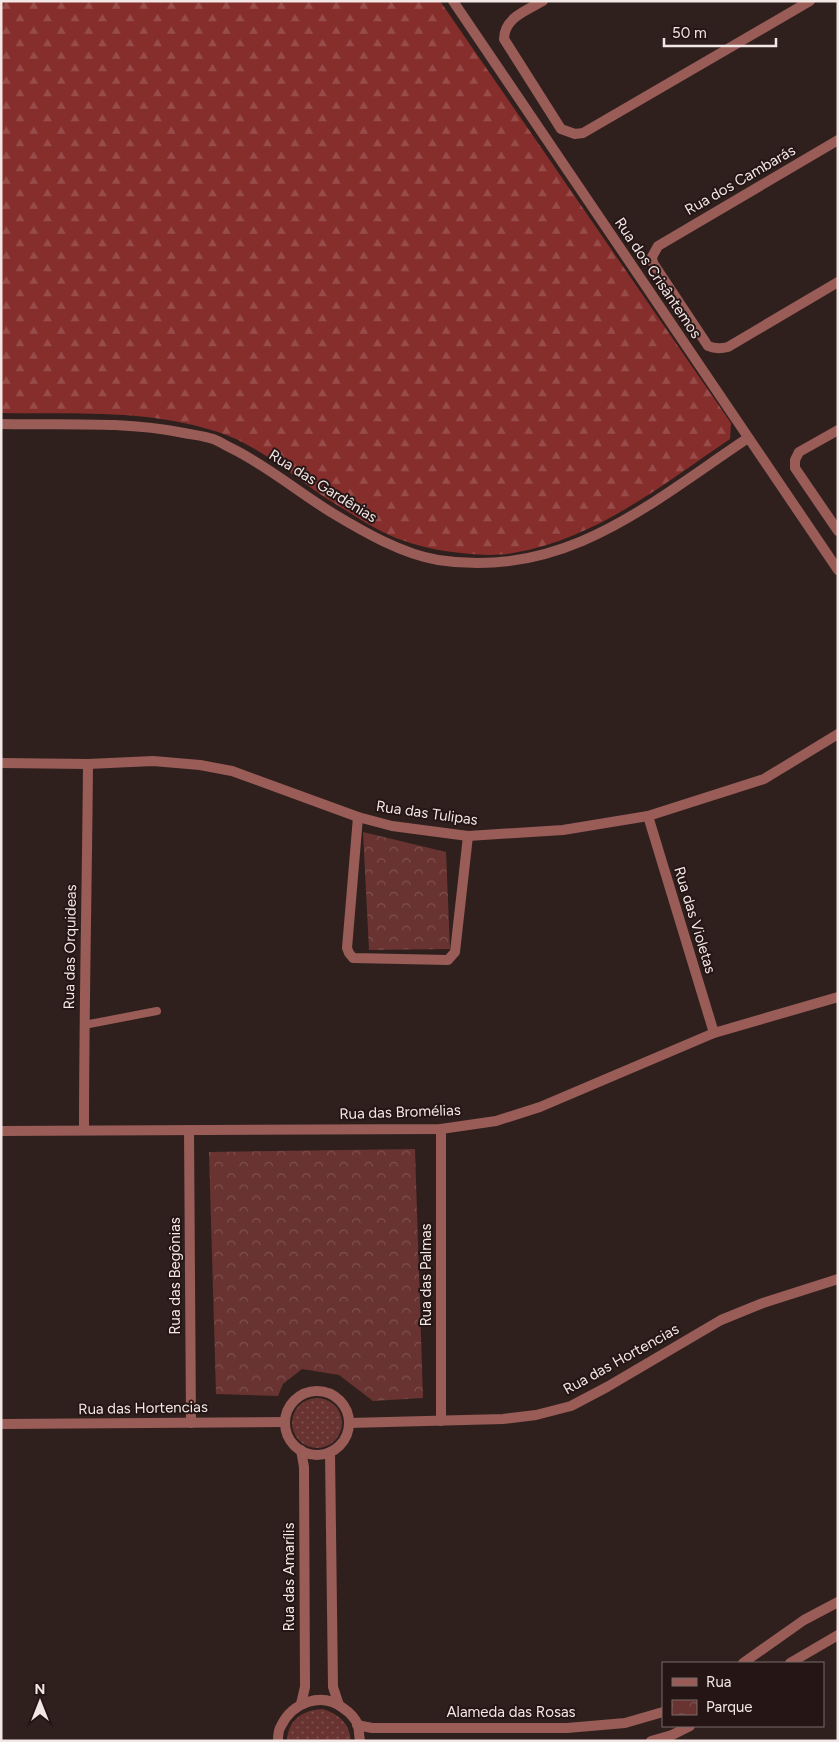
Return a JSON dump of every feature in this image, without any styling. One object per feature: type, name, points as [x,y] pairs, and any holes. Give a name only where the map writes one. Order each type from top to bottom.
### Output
[{"type":"street","name":"Rua dos Crisântemos","points":[[453,1],[838,570]]},
{"type":"street","points":[[543,1],[511,20],[504,33],[504,39],[561,129],[575,134],[583,134],[810,1]]},
{"type":"street","name":"Rua dos Cambarás","points":[[838,140],[658,246],[652,257],[708,346],[720,349],[728,347],[838,282]]},
{"type":"street","name":"Rua das Gardênias","points":[[1,424],[124,425],[164,429],[213,439],[250,457],[333,514],[394,546],[437,559],[473,563],[517,561],[560,550],[596,536],[629,517],[748,438]]},
{"type":"street","points":[[838,430],[799,452],[794,460],[796,468],[838,531]]},
{"type":"street","name":"Rua das Tulipas","points":[[1,763],[88,764],[153,761],[200,765],[224,770],[358,817],[392,826],[468,836],[563,830],[648,816],[764,779],[838,734]]},
{"type":"street","name":"Rua das Orquideas","points":[[84,1130],[88,764]]},
{"type":"street","name":"Rua das Violetas","points":[[648,816],[714,1033]]},
{"type":"street","points":[[358,817],[347,948],[353,958],[448,960],[452,957],[455,952],[468,836]]},
{"type":"street","name":"Rua das Bromélias","points":[[1,1131],[441,1129],[496,1121],[540,1107],[714,1033],[838,997]]},
{"type":"street","name":"Rua das Palmas","points":[[441,1129],[441,1421]]},
{"type":"street","name":"Rua das Begônias","points":[[189,1130],[190,1423]]},
{"type":"street","name":"Rua das Hortencias","points":[[349,1423],[520,1417],[571,1406],[608,1387],[721,1320],[763,1303],[838,1279]]},
{"type":"street","points":[[312,1391],[323,1391],[333,1395],[342,1402],[347,1412],[349,1423],[348,1432],[344,1440],[330,1452],[310,1454],[294,1445],[289,1438],[285,1422],[287,1411],[293,1401],[301,1395],[312,1391]]},
{"type":"street","name":"Rua das Hortencias","points":[[1,1424],[285,1422]]},
{"type":"street","name":"Rua das Amarílis","points":[[301,1450],[304,1467],[305,1687],[301,1704]]},
{"type":"street","points":[[330,1452],[333,1687],[339,1705]]},
{"type":"street","points":[[744,1662],[804,1620],[838,1602]]},
{"type":"street","points":[[792,1662],[838,1635]]},
{"type":"street","points":[[278,1741],[280,1727],[288,1714],[301,1704],[320,1700],[339,1705],[350,1714],[358,1725],[360,1741]]},
{"type":"street","name":"Alameda das Rosas","points":[[358,1725],[372,1728],[567,1728],[625,1723],[662,1712]]},
{"type":"street","points":[[651,1741],[672,1735],[688,1727]]},
{"type":"lane","points":[[84,1025],[156,1011]]},
{"type":"green space","points":[[1,1],[440,1],[731,423],[730,439],[653,492],[600,523],[572,536],[543,546],[507,554],[481,555],[428,548],[388,535],[337,505],[263,454],[232,437],[215,431],[189,424],[136,416],[82,413],[1,413]]},
{"type":"green space","points":[[363,832],[446,852],[450,949],[369,950]]},
{"type":"green space","points":[[415,1149],[423,1398],[373,1401],[339,1375],[302,1369],[283,1384],[278,1396],[216,1394],[209,1152]]},
{"type":"green space","points":[[312,1398],[322,1398],[335,1405],[342,1418],[342,1428],[335,1441],[322,1448],[312,1448],[303,1444],[296,1437],[292,1428],[292,1418],[296,1409],[303,1402]]},
{"type":"green space","points":[[323,1709],[343,1720],[351,1741],[287,1741],[290,1727],[298,1717],[309,1711]]}]
